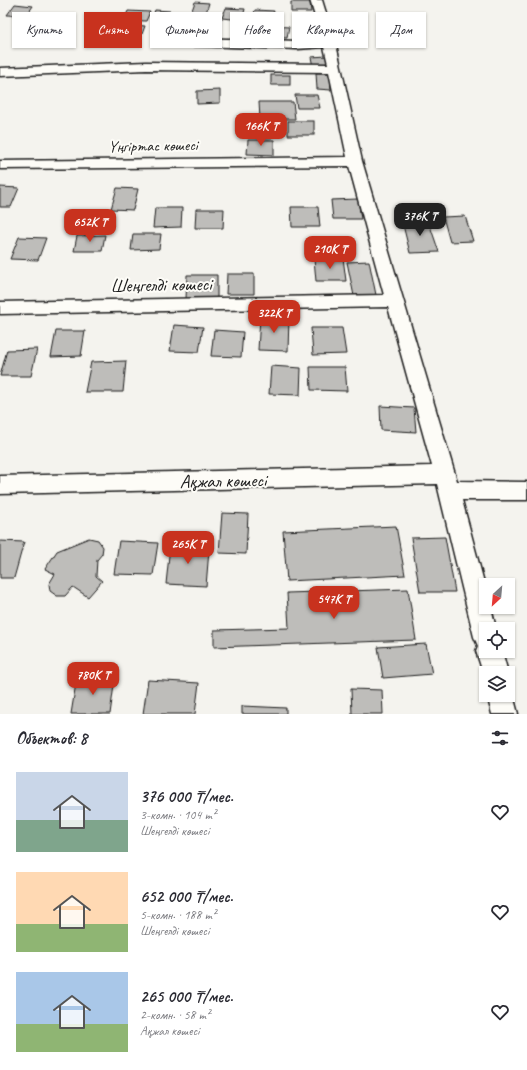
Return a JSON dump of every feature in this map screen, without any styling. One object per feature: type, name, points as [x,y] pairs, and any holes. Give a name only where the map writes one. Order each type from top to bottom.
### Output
[{"type":"street","points":[[316,0],[320,12]]},
{"type":"street","points":[[222,43],[292,45]]},
{"type":"street","points":[[330,48],[355,161],[447,482],[482,622]]},
{"type":"street","points":[[0,72],[146,66],[335,68]]},
{"type":"street","name":"Үңгіртас көшесі","points":[[0,165],[355,161]]},
{"type":"street","name":"Шеңгелді көшесі","points":[[0,308],[395,301]]},
{"type":"street","name":"Ақжал көшесі","points":[[0,485],[447,482],[527,492]]},
{"type":"street","points":[[502,702],[505,714]]},
{"type":"building","points":[[195,2],[209,3],[206,12],[191,12]]},
{"type":"building","points":[[291,2],[310,2],[311,12],[291,12]]},
{"type":"building","points":[[15,4],[33,6],[29,12],[12,12],[12,15],[7,15]]},
{"type":"building","points":[[226,8],[245,9],[244,12],[230,12],[230,19],[222,18]]},
{"type":"building","points":[[155,10],[170,11],[170,12],[154,12]]},
{"type":"building","points":[[255,10],[274,11],[274,12],[254,12]]},
{"type":"building","points":[[128,11],[150,12],[146,21],[142,21],[142,12]]},
{"type":"building","points":[[142,26],[145,26],[142,34]]},
{"type":"building","points":[[284,27],[289,27],[287,38],[284,38]]},
{"type":"building","points":[[327,56],[329,67],[313,67],[311,57]]},
{"type":"building","points":[[316,73],[330,73],[331,90],[317,89]]},
{"type":"building","points":[[271,75],[290,75],[290,85],[271,85]]},
{"type":"building","points":[[220,90],[220,103],[197,104],[197,91]]},
{"type":"building","points":[[295,95],[317,95],[320,108],[297,108]]},
{"type":"building","points":[[259,102],[293,102],[295,119],[260,119]]},
{"type":"building","points":[[288,121],[314,121],[314,135],[288,135]]},
{"type":"building","points":[[248,140],[274,140],[274,155],[247,154]]},
{"type":"building","points":[[0,187],[19,188],[11,207],[0,207]]},
{"type":"building","points":[[117,188],[138,189],[133,210],[111,209]]},
{"type":"building","points":[[358,199],[361,219],[333,219],[331,200]]},
{"type":"building","points":[[291,207],[318,207],[320,227],[292,227]]},
{"type":"building","points":[[155,208],[182,208],[181,227],[153,228]]},
{"type":"building","points":[[196,209],[224,209],[223,228],[195,228]]},
{"type":"building","points":[[465,216],[473,241],[450,242],[443,217]]},
{"type":"building","points":[[428,220],[439,252],[410,253],[402,221]]},
{"type":"building","points":[[133,234],[161,234],[159,249],[131,250]]},
{"type":"building","points":[[105,235],[102,251],[74,251],[77,236]]},
{"type":"building","points":[[19,237],[46,238],[38,260],[10,259]]},
{"type":"building","points":[[343,258],[346,281],[316,281],[314,259]]},
{"type":"building","points":[[369,261],[376,295],[354,296],[347,262]]},
{"type":"building","points":[[227,274],[254,274],[254,294],[226,294]]},
{"type":"building","points":[[187,275],[217,275],[217,298],[186,299]]},
{"type":"building","points":[[260,317],[289,318],[288,351],[258,350]]},
{"type":"building","points":[[174,325],[203,327],[199,352],[170,351]]},
{"type":"building","points":[[311,328],[342,328],[346,354],[313,355]]},
{"type":"building","points":[[214,330],[243,332],[241,357],[211,356]]},
{"type":"building","points":[[56,331],[85,331],[81,356],[51,357]]},
{"type":"building","points":[[37,349],[31,376],[0,376],[7,350]]},
{"type":"building","points":[[126,361],[123,392],[85,392],[91,362]]},
{"type":"building","points":[[271,366],[301,368],[300,395],[269,394]]},
{"type":"building","points":[[310,367],[345,367],[347,391],[311,390]]},
{"type":"building","points":[[380,406],[414,408],[416,432],[381,430]]},
{"type":"building","points":[[222,513],[248,514],[246,554],[219,553]]},
{"type":"building","points":[[396,526],[405,575],[287,581],[283,531]]},
{"type":"building","points":[[445,537],[455,592],[420,592],[411,538]]},
{"type":"building","points":[[89,538],[98,540],[103,547],[102,554],[97,560],[96,576],[102,581],[88,597],[73,587],[65,596],[57,596],[50,591],[49,584],[55,574],[45,569],[57,551]]},
{"type":"building","points":[[184,538],[197,538],[195,549],[209,550],[206,586],[166,584],[170,546],[183,547]]},
{"type":"building","points":[[0,541],[24,542],[14,578],[0,578]]},
{"type":"building","points":[[119,541],[158,543],[153,575],[114,574]]},
{"type":"building","points":[[408,589],[416,640],[214,647],[214,630],[289,628],[287,593]]},
{"type":"building","points":[[426,644],[432,674],[383,678],[378,647]]},
{"type":"building","points":[[77,677],[115,678],[110,714],[71,714]]},
{"type":"building","points":[[148,680],[199,683],[195,714],[143,714]]},
{"type":"building","points":[[351,689],[382,690],[383,714],[352,714]]},
{"type":"building","points":[[242,706],[286,708],[286,714],[242,714]]}]
